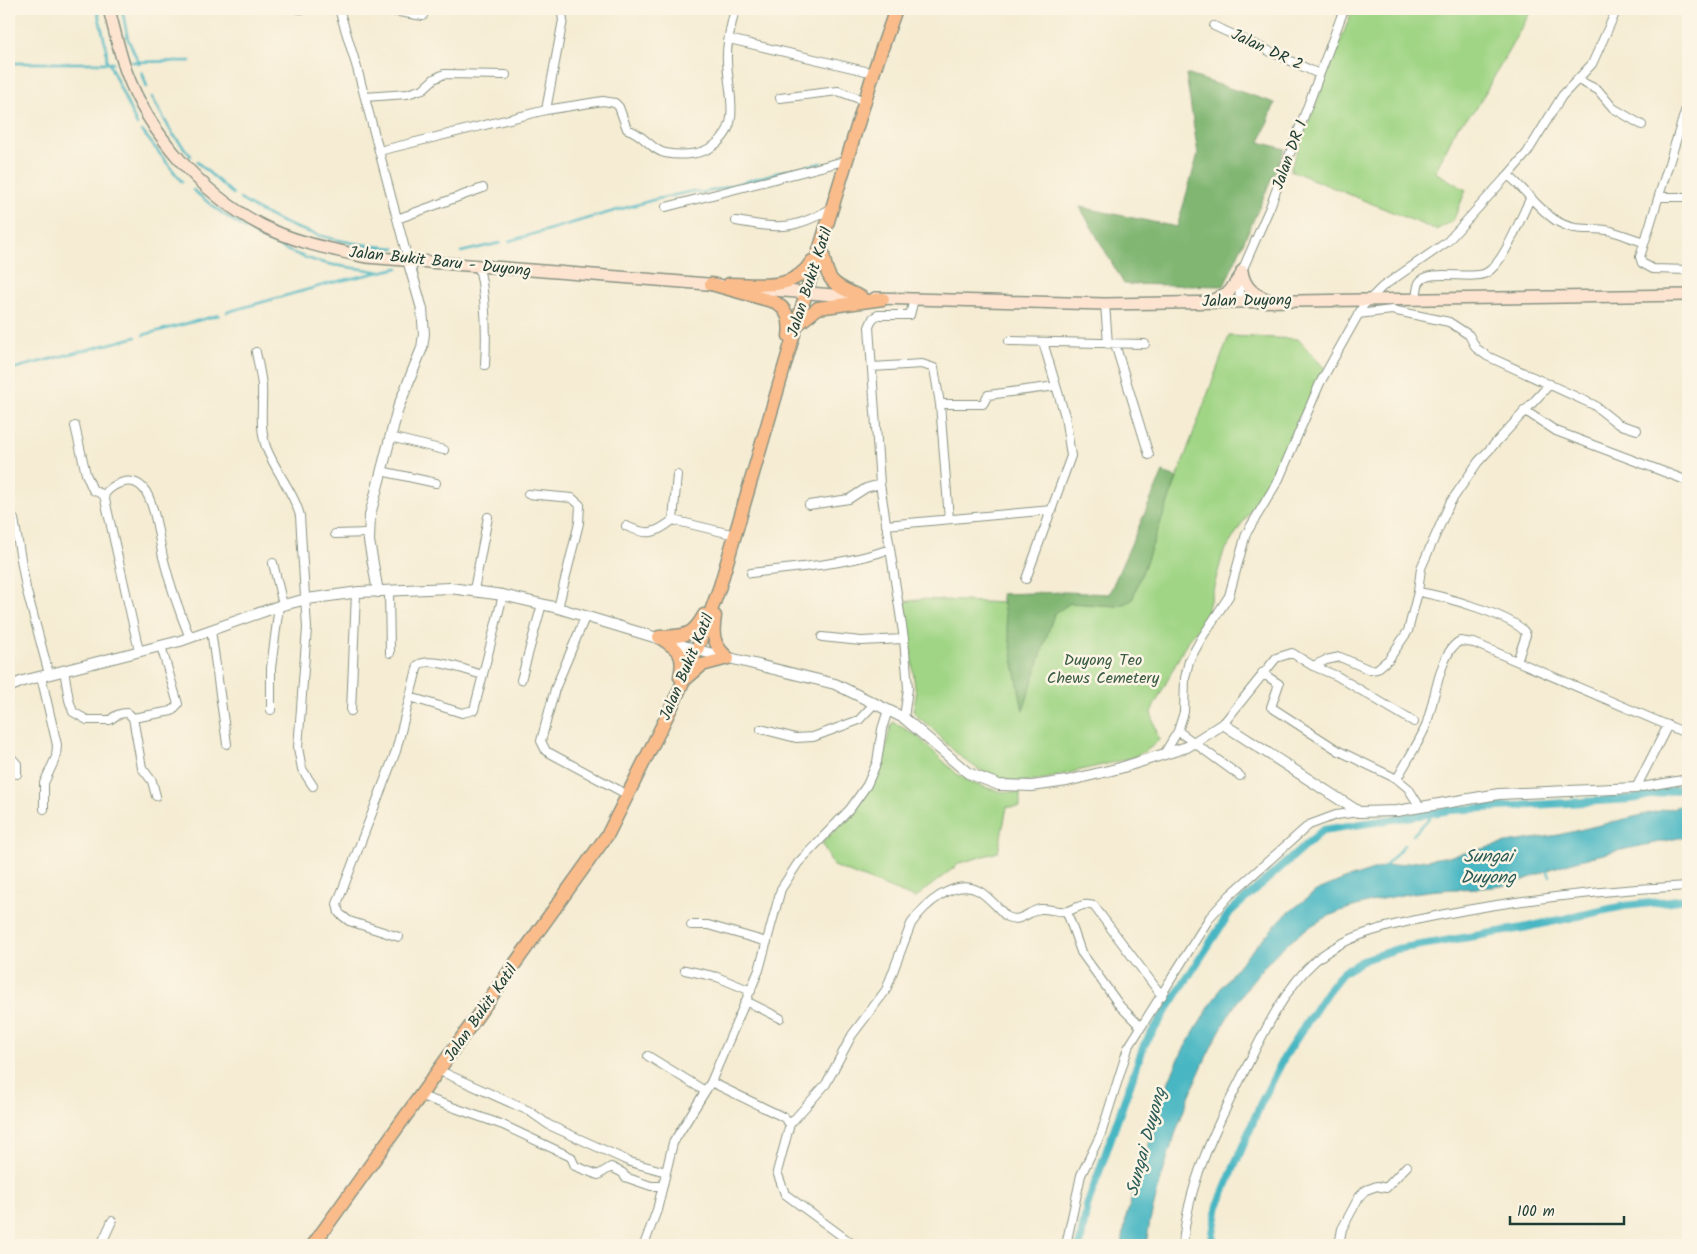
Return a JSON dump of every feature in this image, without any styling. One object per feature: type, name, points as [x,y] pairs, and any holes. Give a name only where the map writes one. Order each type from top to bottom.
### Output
[{"type":"main road","name":"Jalan Bukit Baru - Duyong","points":[[109,9],[126,72],[159,132],[185,164],[218,196],[261,225],[313,246],[366,257],[806,293]]},
{"type":"main road","name":"Jalan Bukit Katil","points":[[313,1245],[440,1071],[608,834],[675,700],[697,650],[720,586],[784,363],[834,207],[874,73],[896,9]]},
{"type":"main road","points":[[712,284],[791,282],[807,270],[822,245]]},
{"type":"main road","points":[[822,245],[829,279],[836,287],[861,297]]},
{"type":"main road","points":[[1242,273],[1250,291],[1266,298],[1278,300]]},
{"type":"main road","points":[[1209,302],[1229,292],[1242,273]]},
{"type":"main road","points":[[712,284],[775,302],[782,306],[787,313],[790,326],[784,363]]},
{"type":"main road","name":"Jalan Duyong","points":[[806,293],[883,299],[1105,304],[1688,295]]},
{"type":"main road","points":[[796,325],[818,308],[883,299]]},
{"type":"main road","points":[[660,637],[681,636],[697,628],[720,586]]},
{"type":"main road","points":[[720,586],[713,633],[719,650],[728,658]]},
{"type":"main road","points":[[660,637],[675,648],[683,662],[675,700]]},
{"type":"main road","points":[[682,683],[696,668],[710,661],[728,658]]},
{"type":"street","points":[[299,9],[324,9]]},
{"type":"street","points":[[339,9],[365,97],[422,310],[424,334],[422,348],[398,408],[370,515],[369,533],[378,592]]},
{"type":"street","points":[[381,9],[423,16]]},
{"type":"street","points":[[546,110],[563,20],[561,9]]},
{"type":"street","points":[[379,151],[546,110],[609,101],[619,107],[627,129],[640,134],[654,148],[664,153],[694,154],[706,150],[725,137],[729,130],[732,109],[726,60],[735,9]]},
{"type":"street","name":"Jalan DR 1","points":[[1239,301],[1242,273],[1270,207],[1344,9]]},
{"type":"street","points":[[1164,754],[1178,731],[1184,712],[1185,678],[1189,661],[1229,596],[1246,534],[1279,479],[1320,383],[1358,314],[1370,299],[1403,272],[1428,258],[1447,242],[1527,153],[1562,96],[1578,80],[1600,50],[1617,9]]},
{"type":"street","name":"Jalan DR 2","points":[[1214,26],[1319,74]]},
{"type":"street","points":[[729,39],[874,73]]},
{"type":"street","points":[[365,97],[407,94],[423,89],[434,79],[444,74],[506,75]]},
{"type":"street","points":[[1578,80],[1598,90],[1613,108],[1642,125]]},
{"type":"street","points":[[780,98],[838,92],[849,94],[865,102]]},
{"type":"street","points":[[1688,102],[1640,257],[1642,264],[1646,268],[1688,270]]},
{"type":"street","points":[[666,207],[848,160]]},
{"type":"street","points":[[1508,175],[1556,220],[1570,227],[1587,231],[1610,231],[1644,242]]},
{"type":"street","points":[[397,219],[483,188]]},
{"type":"street","points":[[1416,298],[1419,283],[1424,278],[1434,276],[1474,276],[1488,272],[1500,259],[1530,197]]},
{"type":"street","points":[[1659,197],[1688,197]]},
{"type":"street","points":[[736,222],[791,226],[812,219],[834,207]]},
{"type":"street","points":[[479,266],[485,292],[487,326],[485,365]]},
{"type":"street","points":[[904,718],[908,688],[904,639],[880,484],[869,327],[873,318],[878,315],[910,315],[914,299]]},
{"type":"street","points":[[1105,304],[1112,344],[1149,455]]},
{"type":"street","points":[[1358,314],[1392,310],[1449,322],[1469,335],[1476,348],[1487,356],[1550,384],[1604,411],[1618,424],[1636,430]]},
{"type":"street","points":[[1009,341],[1145,344]]},
{"type":"street","points":[[1026,579],[1071,456],[1065,416],[1044,342]]},
{"type":"street","points":[[256,352],[261,375],[261,422],[266,446],[277,471],[298,505],[300,516],[307,599],[298,748],[302,769],[312,786]]},
{"type":"street","points":[[872,367],[922,364],[930,365],[934,368],[940,404],[949,519]]},
{"type":"street","points":[[1313,666],[1326,660],[1340,657],[1370,670],[1383,665],[1408,631],[1422,568],[1450,502],[1478,462],[1550,384]]},
{"type":"street","points":[[940,404],[983,404],[988,396],[1056,386]]},
{"type":"street","points":[[1524,410],[1556,431],[1688,481]]},
{"type":"street","points":[[75,426],[86,474],[93,490],[104,495]]},
{"type":"street","points":[[390,437],[444,450]]},
{"type":"street","points":[[381,471],[436,483]]},
{"type":"street","points":[[626,526],[650,534],[660,530],[673,520],[677,475]]},
{"type":"street","points":[[139,652],[104,495],[110,487],[122,482],[137,483],[144,489],[161,537],[163,556],[176,605],[190,638]]},
{"type":"street","points":[[810,505],[849,499],[866,488],[880,484]]},
{"type":"street","points":[[528,494],[572,498],[580,506],[579,522],[558,608]]},
{"type":"street","points":[[886,525],[1052,510]]},
{"type":"street","points":[[474,590],[488,517]]},
{"type":"street","points":[[14,519],[57,745],[56,757],[44,783],[44,809]]},
{"type":"street","points":[[673,520],[735,535]]},
{"type":"street","points":[[334,534],[369,533]]},
{"type":"street","points":[[751,573],[825,564],[890,549]]},
{"type":"street","points":[[271,710],[271,668],[281,605],[273,564]]},
{"type":"street","points":[[9,687],[45,675],[190,638],[281,605],[307,599],[356,593],[422,589],[474,590],[586,615],[697,650],[835,684],[904,718],[968,773],[999,785],[1016,787],[1068,781],[1140,762],[1186,747],[1223,724],[1262,673],[1276,658],[1285,654],[1292,653],[1313,666],[1337,676],[1414,722]]},
{"type":"street","points":[[389,591],[390,653]]},
{"type":"street","points":[[1418,592],[1447,597],[1500,616],[1524,629],[1526,638],[1517,661]]},
{"type":"street","points":[[351,711],[356,593]]},
{"type":"street","points":[[410,697],[462,713],[470,712],[476,706],[503,595]]},
{"type":"street","points":[[521,680],[542,604]]},
{"type":"street","points":[[586,615],[555,689],[541,741],[546,751],[628,795]]},
{"type":"street","points":[[212,630],[227,744]]},
{"type":"street","points":[[822,637],[862,642],[904,639]]},
{"type":"street","points":[[1397,779],[1424,730],[1440,674],[1456,643],[1469,640],[1688,734]]},
{"type":"street","points":[[133,718],[172,711],[178,704],[161,646]]},
{"type":"street","points":[[399,937],[349,921],[339,913],[337,904],[396,751],[410,697],[415,668],[421,662],[435,662],[483,675]]},
{"type":"street","points":[[64,670],[73,712],[87,720],[110,720],[119,713],[128,713],[133,718],[142,768],[152,781],[156,796]]},
{"type":"street","points":[[1262,673],[1278,684],[1271,707],[1339,750],[1397,779],[1408,788],[1420,807]]},
{"type":"street","points":[[761,729],[796,738],[813,738],[859,720],[875,703]]},
{"type":"street","points":[[644,1245],[674,1143],[711,1082],[750,991],[767,942],[777,901],[787,877],[850,809],[867,785],[877,762],[882,729],[888,710]]},
{"type":"street","points":[[1223,724],[1358,812]]},
{"type":"street","points":[[1636,788],[1668,725]]},
{"type":"street","points":[[1178,731],[1240,776]]},
{"type":"street","points":[[9,755],[17,764],[18,774]]},
{"type":"street","points":[[1066,1245],[1081,1175],[1101,1134],[1123,1061],[1141,1027],[1210,917],[1230,895],[1309,825],[1326,818],[1358,812],[1397,811],[1499,794],[1636,788],[1688,779]]},
{"type":"street","points":[[1183,1245],[1192,1194],[1199,1170],[1231,1098],[1266,1029],[1293,987],[1313,963],[1326,952],[1363,934],[1408,922],[1509,902],[1602,890],[1688,886]]},
{"type":"street","points":[[854,1245],[785,1194],[777,1172],[790,1124],[826,1083],[852,1035],[886,990],[911,924],[925,906],[950,892],[969,888],[978,891],[1007,917],[1013,919],[1020,919],[1042,909],[1067,912],[1089,904],[1099,910],[1162,996]]},
{"type":"street","points":[[1067,912],[1081,952],[1120,1006],[1141,1027]]},
{"type":"street","points":[[692,925],[708,925],[767,942]]},
{"type":"street","points":[[685,970],[717,977],[750,991]]},
{"type":"street","points":[[746,1000],[780,1018]]},
{"type":"street","points":[[648,1056],[705,1091]]},
{"type":"street","points":[[440,1071],[529,1111],[549,1124],[628,1161],[666,1172]]},
{"type":"street","points":[[711,1082],[771,1111],[790,1124]]},
{"type":"street","points":[[421,1096],[503,1125],[571,1157],[575,1166],[598,1175],[611,1167],[623,1173],[625,1177],[659,1187],[662,1186]]},
{"type":"street","points":[[1339,1245],[1342,1229],[1363,1193],[1377,1186],[1386,1188],[1407,1166]]},
{"type":"street","points":[[101,1245],[112,1221]]},
{"type":"green space","points":[[1353,9],[1532,9],[1476,109],[1457,127],[1435,172],[1466,190],[1453,221],[1436,230],[1290,170]]},
{"type":"green space","points":[[1186,74],[1275,103],[1260,142],[1285,149],[1224,286],[1124,284],[1080,207],[1177,227],[1198,154]]},
{"type":"green space","name":"Duyong Teo Chews Cemetery","points":[[1229,336],[1298,339],[1326,370],[1281,461],[1223,554],[1204,622],[1188,640],[1151,712],[1159,740],[1138,755],[1121,761],[1039,780],[1016,781],[1002,779],[976,768],[954,751],[913,710],[916,696],[905,602],[922,599],[1003,603],[1023,710],[1053,614],[1070,603],[1118,606],[1132,600]]},
{"type":"green space","points":[[1163,472],[1177,478],[1132,600],[1118,606],[1070,603],[1054,614],[1023,711],[1001,594],[1066,592],[1109,594]]},
{"type":"green space","points":[[893,722],[917,736],[957,774],[972,783],[997,791],[1020,793],[1020,807],[1007,807],[998,852],[960,863],[915,898],[833,866],[822,843],[849,815],[871,786],[884,758]]},
{"type":"water","name":"Sungai Duyong","points":[[1688,804],[1688,836],[1581,860],[1503,886],[1417,892],[1372,902],[1350,908],[1315,923],[1284,946],[1257,975],[1233,1008],[1213,1044],[1181,1118],[1169,1153],[1153,1210],[1146,1245],[1122,1245],[1126,1217],[1135,1187],[1170,1078],[1183,1050],[1222,986],[1242,961],[1283,917],[1316,891],[1342,880],[1383,867],[1558,835]]},
{"type":"waterway","points":[[97,9],[106,47],[107,63]]},
{"type":"waterway","points":[[122,9],[128,39],[139,63]]},
{"type":"waterway","points":[[132,62],[190,61]]},
{"type":"waterway","points":[[9,63],[113,63]]},
{"type":"waterway","points":[[109,63],[137,125]]},
{"type":"waterway","points":[[142,72],[147,87]]},
{"type":"waterway","points":[[152,97],[172,133],[191,156]]},
{"type":"waterway","points":[[142,131],[182,182]]},
{"type":"waterway","points":[[197,162],[233,194]]},
{"type":"waterway","points":[[509,241],[653,200],[693,191],[700,193],[716,190],[783,171],[822,163]]},
{"type":"waterway","points":[[193,190],[250,232],[282,248],[324,263],[381,272]]},
{"type":"waterway","points":[[240,199],[295,228],[334,239],[395,248]]},
{"type":"waterway","points":[[461,252],[500,243]]},
{"type":"waterway","points":[[227,312],[331,283],[398,268]]},
{"type":"waterway","points":[[143,335],[219,315]]},
{"type":"waterway","points":[[9,359],[12,368],[16,368],[136,337]]},
{"type":"waterway","points":[[1080,1245],[1087,1206],[1144,1045],[1230,912],[1323,830],[1451,810],[1631,799],[1688,787]]},
{"type":"waterway","points":[[1413,835],[1434,813]]},
{"type":"waterway","points":[[1382,870],[1404,845]]},
{"type":"waterway","points":[[1546,868],[1550,876]]},
{"type":"waterway","points":[[1211,1245],[1218,1205],[1261,1103],[1285,1056],[1327,992],[1343,972],[1366,959],[1397,949],[1523,928],[1624,906],[1688,899]]}]
